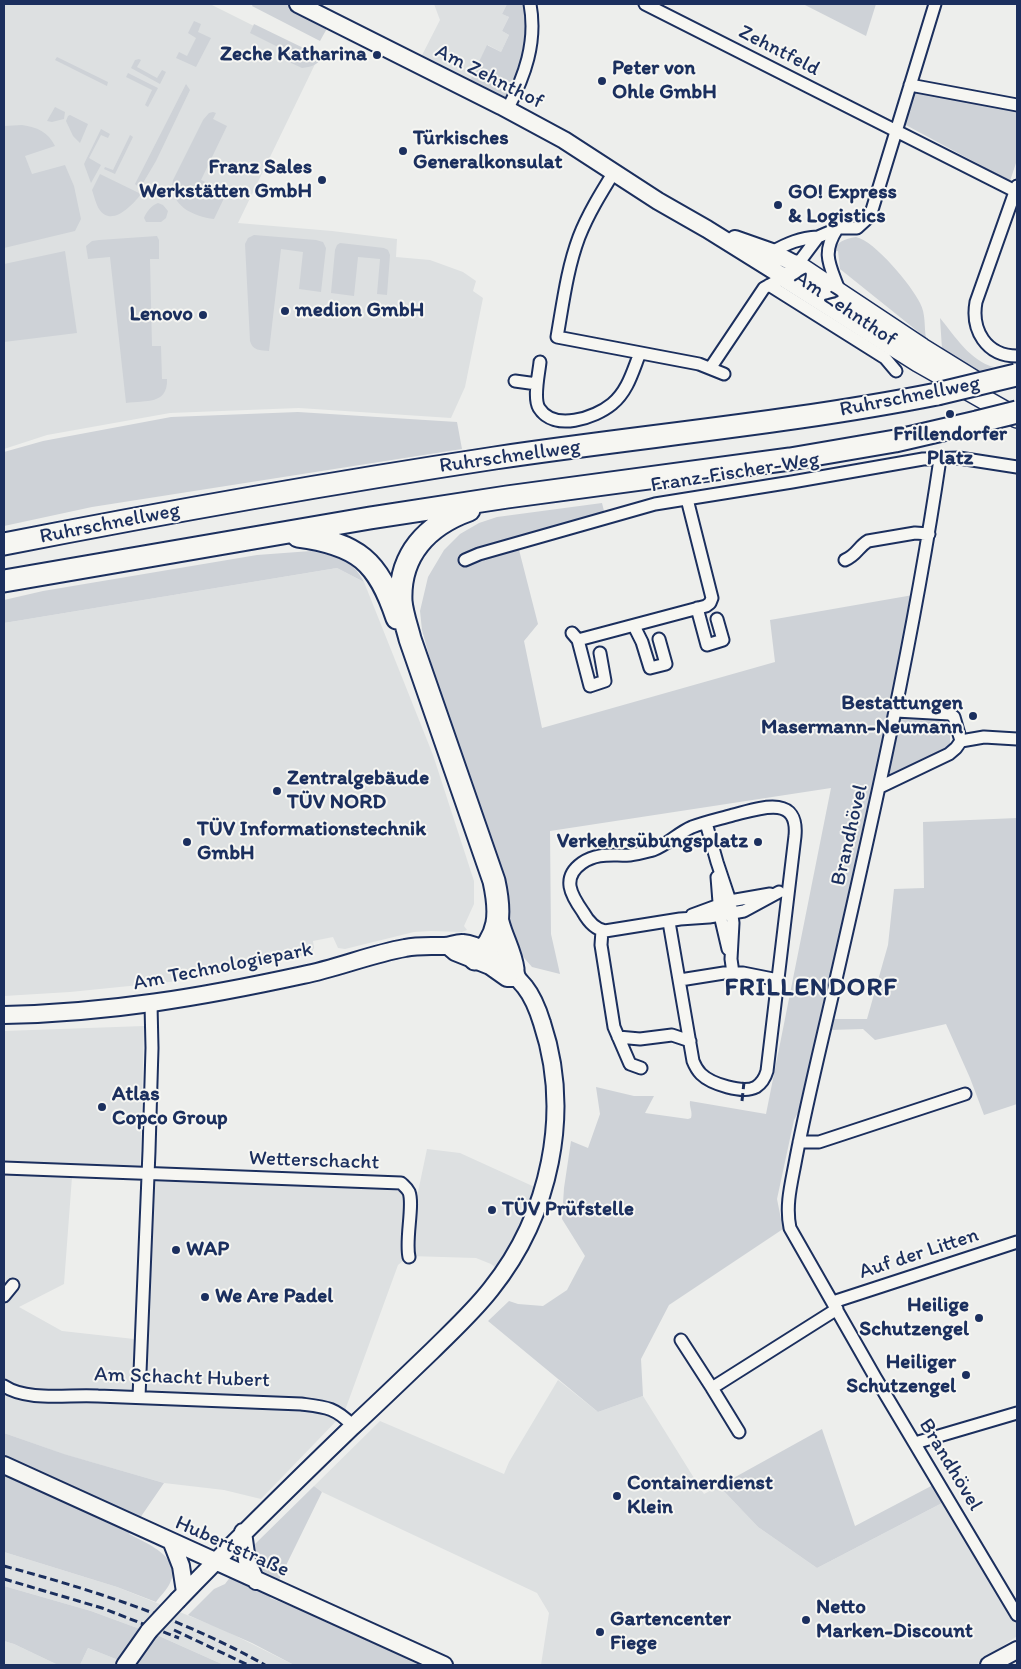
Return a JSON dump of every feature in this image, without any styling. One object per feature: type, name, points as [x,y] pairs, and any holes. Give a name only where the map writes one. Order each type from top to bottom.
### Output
[{"type":"highway","name":"Ruhrschnellweg","points":[[4,544],[202,506],[496,458],[867,408],[937,394],[1017,368]]},
{"type":"highway","name":"Ruhrschnellweg","points":[[4,581],[273,534],[507,497],[790,458],[895,441],[1017,412]]},
{"type":"highway","points":[[507,497],[446,519],[424,536],[406,565],[402,582],[401,603],[410,638],[494,881],[499,902],[498,922],[515,973]]},
{"type":"highway","points":[[273,534],[329,541],[349,549],[363,557],[379,575],[386,589],[486,882],[488,904],[478,952]]},
{"type":"highway","points":[[478,952],[498,922]]},
{"type":"main road","points":[[783,275],[839,292],[922,348],[1017,405]]},
{"type":"main road","points":[[783,275],[918,362],[1017,418]]},
{"type":"street","name":"Am Zehnthof","points":[[298,4],[564,140],[658,201],[783,275],[885,358],[896,371]]},
{"type":"street","points":[[508,110],[523,78],[527,63],[532,29],[530,4]]},
{"type":"street","name":"Zehntfeld","points":[[645,4],[895,130],[1016,188]]},
{"type":"street","name":"Am Zehnthof","points":[[772,252],[792,241],[818,237],[837,229],[857,228],[868,218],[935,4]]},
{"type":"street","points":[[910,85],[1017,105]]},
{"type":"street","points":[[614,172],[597,201],[580,237],[565,289],[557,337],[711,368],[724,374]]},
{"type":"street","points":[[1016,188],[976,302],[975,321],[980,336],[990,347],[1003,354],[1017,368]]},
{"type":"street","name":"Am Zehnthof","points":[[707,229],[772,252],[783,275]]},
{"type":"street","points":[[837,229],[829,244],[828,263],[839,292]]},
{"type":"street","points":[[711,368],[764,288],[783,275],[818,237]]},
{"type":"street","points":[[540,362],[538,407],[548,417],[560,421],[578,419],[597,413],[613,403],[627,386],[640,353]]},
{"type":"street","points":[[515,381],[538,384]]},
{"type":"street","name":"Franz-Fischer-Weg","points":[[465,560],[479,554],[655,504],[923,459],[959,458],[1017,467]]},
{"type":"street","name":"Brandhövel","points":[[940,459],[929,534],[896,711],[799,1142],[787,1216],[790,1228],[1017,1615]]},
{"type":"street","points":[[600,653],[605,681],[590,686],[575,637],[634,626],[706,606],[710,603],[712,598],[687,499]]},
{"type":"street","points":[[845,560],[853,557],[868,541],[915,533],[929,534]]},
{"type":"street","points":[[697,608],[707,645],[723,640],[717,619]]},
{"type":"street","points":[[634,626],[642,642],[650,668],[666,664],[659,639]]},
{"type":"street","points":[[896,711],[950,714],[954,717],[961,741]]},
{"type":"street","points":[[880,787],[949,754],[961,741],[984,737],[1017,739]]},
{"type":"street","points":[[675,921],[684,1018],[696,1068],[706,1078],[717,1084],[748,1090],[757,1087],[767,1071],[778,980],[784,891],[796,830],[789,814],[779,808],[766,806],[686,830],[654,849],[631,855],[594,856],[572,873],[570,884],[572,896],[590,923],[602,930],[611,931],[675,921],[725,908],[744,910],[784,891]]},
{"type":"street","points":[[706,823],[725,908],[734,923],[733,973]]},
{"type":"street","points":[[602,930],[601,946],[614,1028],[630,1064],[641,1068]]},
{"type":"street","name":"Am Technologiepark","points":[[4,1015],[85,1011],[151,1004],[226,992],[308,974],[405,948],[424,946],[448,946],[455,952],[478,952],[495,956],[515,973],[538,1011],[545,1032],[556,1103],[548,1173],[539,1203],[519,1248],[502,1275],[472,1313],[353,1426]]},
{"type":"street","points":[[680,980],[733,973],[778,980]]},
{"type":"street","points":[[139,1397],[152,1048],[151,1004]]},
{"type":"street","points":[[618,1037],[640,1039],[662,1034],[672,1034],[690,1041]]},
{"type":"street","points":[[628,1056],[640,1039]]},
{"type":"street","points":[[799,1142],[819,1142],[966,1094]]},
{"type":"street","points":[[4,1168],[148,1174]]},
{"type":"street","name":"Wetterschacht","points":[[148,1174],[401,1183],[406,1187],[410,1197],[409,1257]]},
{"type":"street","name":"Auf der Litten","points":[[712,1388],[835,1305],[1017,1242]]},
{"type":"street","points":[[4,1296],[13,1285]]},
{"type":"street","points":[[681,1340],[739,1432]]},
{"type":"street","name":"Am Schacht Hubert","points":[[4,1386],[13,1392],[26,1395],[139,1397],[300,1404],[327,1408],[340,1414],[353,1426]]},
{"type":"street","points":[[915,1443],[1017,1413]]},
{"type":"street","points":[[126,1662],[149,1631],[214,1562],[353,1426]]},
{"type":"street","name":"Hubertstraße","points":[[4,1465],[444,1665]]},
{"type":"street","points":[[243,1532],[247,1560],[256,1581]]},
{"type":"street","points":[[172,1543],[181,1566],[182,1596]]},
{"type":"street","points":[[989,1665],[1017,1650]]},
{"type":"shaded area","points":[[4,4],[210,4],[318,58],[238,223],[397,239],[396,257],[430,260],[463,272],[476,281],[473,291],[483,298],[465,387],[451,418],[299,408],[170,413],[47,435],[4,449]]},
{"type":"shaded area","points":[[253,4],[292,4],[330,23],[320,41],[252,6]]},
{"type":"shaded area","points":[[434,4],[507,4],[502,14],[509,17],[502,31],[509,35],[501,52],[488,45],[467,87],[418,63],[440,20]]},
{"type":"shaded area","points":[[507,4],[529,4],[530,35],[507,107],[467,87],[487,45],[501,52],[509,35],[502,31],[509,17],[502,14]]},
{"type":"shaded area","points":[[803,4],[876,4],[866,36]]},
{"type":"shaded area","points":[[194,21],[201,24],[198,32],[211,38],[196,67],[176,58],[179,52],[187,56],[196,38],[188,33]]},
{"type":"shaded area","points":[[254,24],[322,57],[314,65],[302,68],[276,56],[280,48],[250,33]]},
{"type":"shaded area","points":[[57,57],[108,82],[107,86],[55,60]]},
{"type":"shaded area","points":[[135,60],[141,60],[137,67],[157,78],[162,70],[166,72],[160,84],[131,68]]},
{"type":"shaded area","points":[[128,73],[158,88],[148,107],[145,105],[152,90],[126,77]]},
{"type":"shaded area","points":[[186,84],[190,90],[156,161],[140,188],[135,184]]},
{"type":"shaded area","points":[[916,89],[1017,109],[1017,160],[1010,181],[904,124]]},
{"type":"shaded area","points":[[55,107],[65,112],[64,119],[52,122],[47,121]]},
{"type":"shaded area","points":[[209,113],[216,113],[213,119],[227,126],[201,180],[227,192],[214,219],[198,216],[184,208],[174,196],[173,189],[173,180],[203,120]]},
{"type":"shaded area","points":[[70,115],[88,124],[80,143],[73,136],[66,121]]},
{"type":"shaded area","points":[[22,125],[42,131],[55,146],[25,156],[32,174],[65,165],[74,186],[81,219],[75,231],[4,248],[4,126]]},
{"type":"shaded area","points":[[101,129],[110,134],[108,138],[101,135],[89,158],[101,165],[91,183],[84,164]]},
{"type":"shaded area","points":[[130,135],[133,137],[115,174],[104,169],[105,167],[113,170]]},
{"type":"shaded area","points":[[100,174],[141,194],[122,213],[115,216],[104,214],[98,207],[92,190]]},
{"type":"shaded area","points":[[158,203],[163,205],[168,211],[166,218],[161,222],[146,222],[144,218],[146,213]]},
{"type":"shaded area","points":[[254,235],[316,240],[323,242],[326,248],[321,292],[299,289],[303,252],[281,249],[269,351],[255,348],[250,341],[245,244],[248,238]]},
{"type":"shaded area","points":[[157,236],[159,240],[159,259],[150,259],[152,346],[161,346],[162,379],[167,379],[166,387],[164,393],[154,400],[126,403],[110,257],[88,259],[86,246],[92,241],[99,240]]},
{"type":"shaded area","points":[[856,237],[864,240],[882,255],[916,295],[922,307],[926,338],[840,269],[838,251],[832,252],[841,242]]},
{"type":"shaded area","points":[[340,243],[388,250],[390,255],[387,295],[377,294],[380,259],[358,257],[354,296],[331,293],[335,250]]},
{"type":"shaded area","points":[[65,251],[77,333],[4,342],[4,264]]},
{"type":"shaded area","points":[[940,318],[970,354],[985,364],[994,367],[978,371],[942,349]]},
{"type":"shaded area","points":[[298,412],[457,422],[462,449],[92,507],[4,526],[4,452],[43,441],[171,417]]},
{"type":"shaded area","points":[[602,503],[605,515],[517,542],[538,624],[524,641],[542,728],[775,662],[770,620],[913,595],[891,707],[804,1102],[794,1120],[777,1199],[783,1229],[669,1305],[641,1359],[643,1396],[598,1412],[488,1321],[509,1301],[518,1304],[543,1306],[567,1290],[585,1256],[562,1219],[564,1188],[571,1141],[588,1148],[600,1114],[596,1087],[634,1096],[654,1096],[645,1113],[688,1119],[691,1118],[690,1101],[766,1114],[831,788],[550,831],[551,934],[560,974],[532,967],[512,944],[504,886],[441,699],[422,630],[420,611],[428,577],[444,550],[460,534],[479,523],[497,517]]},
{"type":"shaded area","points":[[311,551],[342,559],[354,567],[364,582],[337,568],[4,623],[4,600],[43,591],[257,555]]},
{"type":"shaded area","points":[[337,568],[364,582],[433,755],[474,881],[474,904],[464,926],[467,930],[462,932],[414,932],[345,949],[338,948],[333,937],[313,941],[314,948],[308,954],[272,964],[179,981],[70,992],[4,996],[4,623]]},
{"type":"shaded area","points":[[897,714],[946,719],[950,725],[950,745],[883,781]]},
{"type":"shaded area","points":[[1017,818],[1017,1104],[984,1115],[946,1024],[875,1040],[863,1029],[830,1030],[833,1019],[867,1019],[888,945],[894,889],[924,888],[923,822]]},
{"type":"shaded area","points":[[144,1026],[140,1170],[72,1177],[64,1284],[19,1307],[62,1331],[134,1339],[142,1181],[273,1183],[418,1192],[427,1149],[460,1153],[539,1189],[501,1272],[491,1264],[476,1258],[409,1256],[398,1265],[344,1413],[261,1499],[224,1490],[164,1483],[63,1454],[4,1433],[4,1031]]},
{"type":"shaded area","points":[[558,1380],[598,1412],[643,1396],[704,1494],[719,1486],[758,1527],[817,1568],[944,1502],[1017,1620],[1017,1636],[976,1665],[541,1665],[549,1613],[537,1593],[322,1492],[314,1486],[380,1421],[504,1474],[509,1462]]},
{"type":"shaded area","points":[[822,1429],[855,1526],[935,1484],[944,1502],[817,1568],[758,1527],[719,1486]]},
{"type":"shaded area","points":[[4,1433],[64,1454],[164,1483],[129,1534],[161,1552],[172,1566],[173,1574],[170,1583],[156,1602],[117,1587],[4,1552]]},
{"type":"shaded area","points":[[314,1486],[322,1492],[270,1598],[445,1665],[294,1665],[252,1643],[188,1615],[214,1589],[225,1584],[255,1544]]},
{"type":"shaded area","points":[[4,1552],[117,1587],[222,1629],[294,1665],[224,1665],[159,1636],[91,1611],[4,1586]]},
{"type":"shaded area","points":[[4,1586],[91,1611],[159,1636],[224,1665],[131,1665],[88,1648],[80,1665],[58,1665],[4,1641]]},
{"type":"shaded area","points":[[4,1641],[14,1644],[58,1665],[4,1665]]},
{"type":"shaded area","points":[[88,1648],[131,1665],[80,1665]]},
{"type":"railway","points":[[742,1101],[744,1082]]},
{"type":"railway","points":[[4,1566],[138,1607],[203,1634],[265,1665]]},
{"type":"railway","points":[[4,1579],[102,1608],[179,1638]]},
{"type":"railway","points":[[174,1630],[248,1665]]},
{"type":"place","name":"Zeche Katharina","points":[[377,55]]},
{"type":"place","name":"Peter von Ohle GmbH","points":[[602,81]]},
{"type":"place","name":"Türkisches Generalkonsulat","points":[[403,151]]},
{"type":"place","name":"Franz Sales Werkstätten GmbH","points":[[322,180]]},
{"type":"place","name":"GO! Express & Logistics","points":[[778,205]]},
{"type":"place","name":"medion GmbH","points":[[285,311]]},
{"type":"place","name":"Lenovo","points":[[203,315]]},
{"type":"place","name":"Frillendorfer Platz","points":[[950,414]]},
{"type":"place","name":"Bestattungen Masermann-Neumann","points":[[973,716]]},
{"type":"place","name":"Zentralgebäude TÜV NORD","points":[[277,791]]},
{"type":"place","name":"TÜV Informationstechnik GmbH","points":[[187,842]]},
{"type":"place","name":"Verkehrsübungsplatz","points":[[758,842]]},
{"type":"place","name":"Atlas Copco Group","points":[[102,1107]]},
{"type":"place","name":"TÜV Prüfstelle","points":[[492,1210]]},
{"type":"place","name":"WAP","points":[[176,1250]]},
{"type":"place","name":"We Are Padel","points":[[205,1297]]},
{"type":"place","name":"Heilige Schutzengel","points":[[979,1318]]},
{"type":"place","name":"Heiliger Schutzengel","points":[[966,1375]]},
{"type":"place","name":"Containerdienst Klein","points":[[617,1496]]},
{"type":"place","name":"Netto Marken-Discount","points":[[806,1620]]},
{"type":"place","name":"Gartencenter Fiege","points":[[600,1632]]},
{"type":"district","name":"FRILLENDORF","points":[[811,988]]}]
